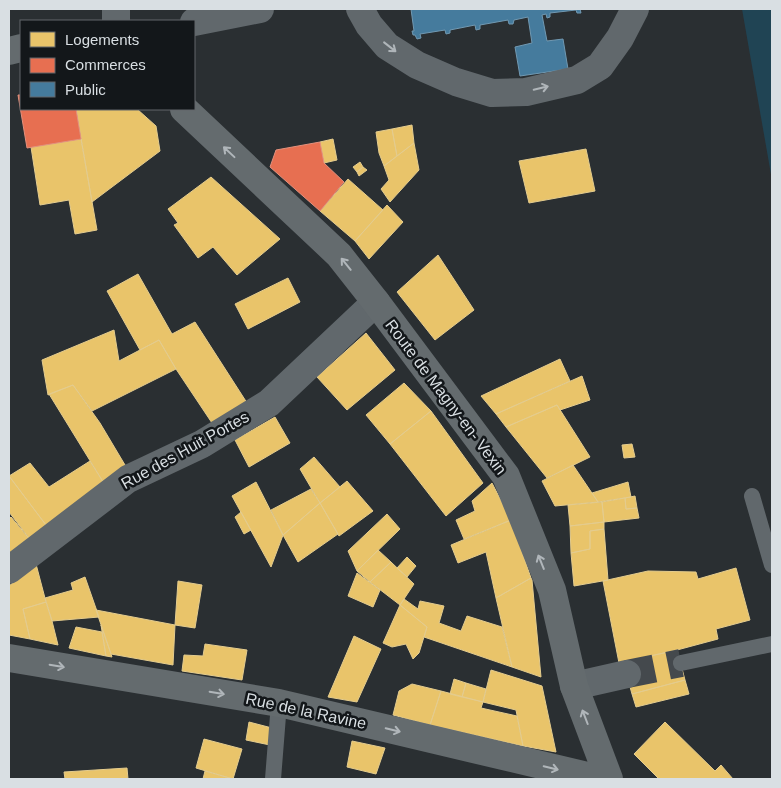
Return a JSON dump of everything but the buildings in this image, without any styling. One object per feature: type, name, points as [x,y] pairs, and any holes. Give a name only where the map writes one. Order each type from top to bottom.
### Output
[{"type":"main road","name":"Route de Magny-en- Vexin","points":[[185,110],[339,255],[506,476],[552,590],[574,686],[609,779]]},
{"type":"main road","name":"Rue de la Ravine","points":[[9,658],[279,704],[600,779]]},
{"type":"street","points":[[195,22],[260,9]]},
{"type":"street","points":[[360,9],[369,25],[387,46],[417,65],[456,82],[492,93],[526,92],[578,80],[600,66],[620,38],[635,9]]},
{"type":"street","name":"Rue des Huit Portes","points":[[9,570],[128,479],[202,444],[269,403],[376,302]]},
{"type":"street","points":[[574,686],[627,674]]},
{"type":"lane","points":[[752,496],[772,565]]},
{"type":"lane","points":[[681,663],[772,644]]},
{"type":"lane","points":[[272,779],[279,704]]},
{"type":"shaded area","points":[[742,9],[772,9],[772,180]]},
{"type":"tunnel","points":[[627,674],[681,663]]}]
